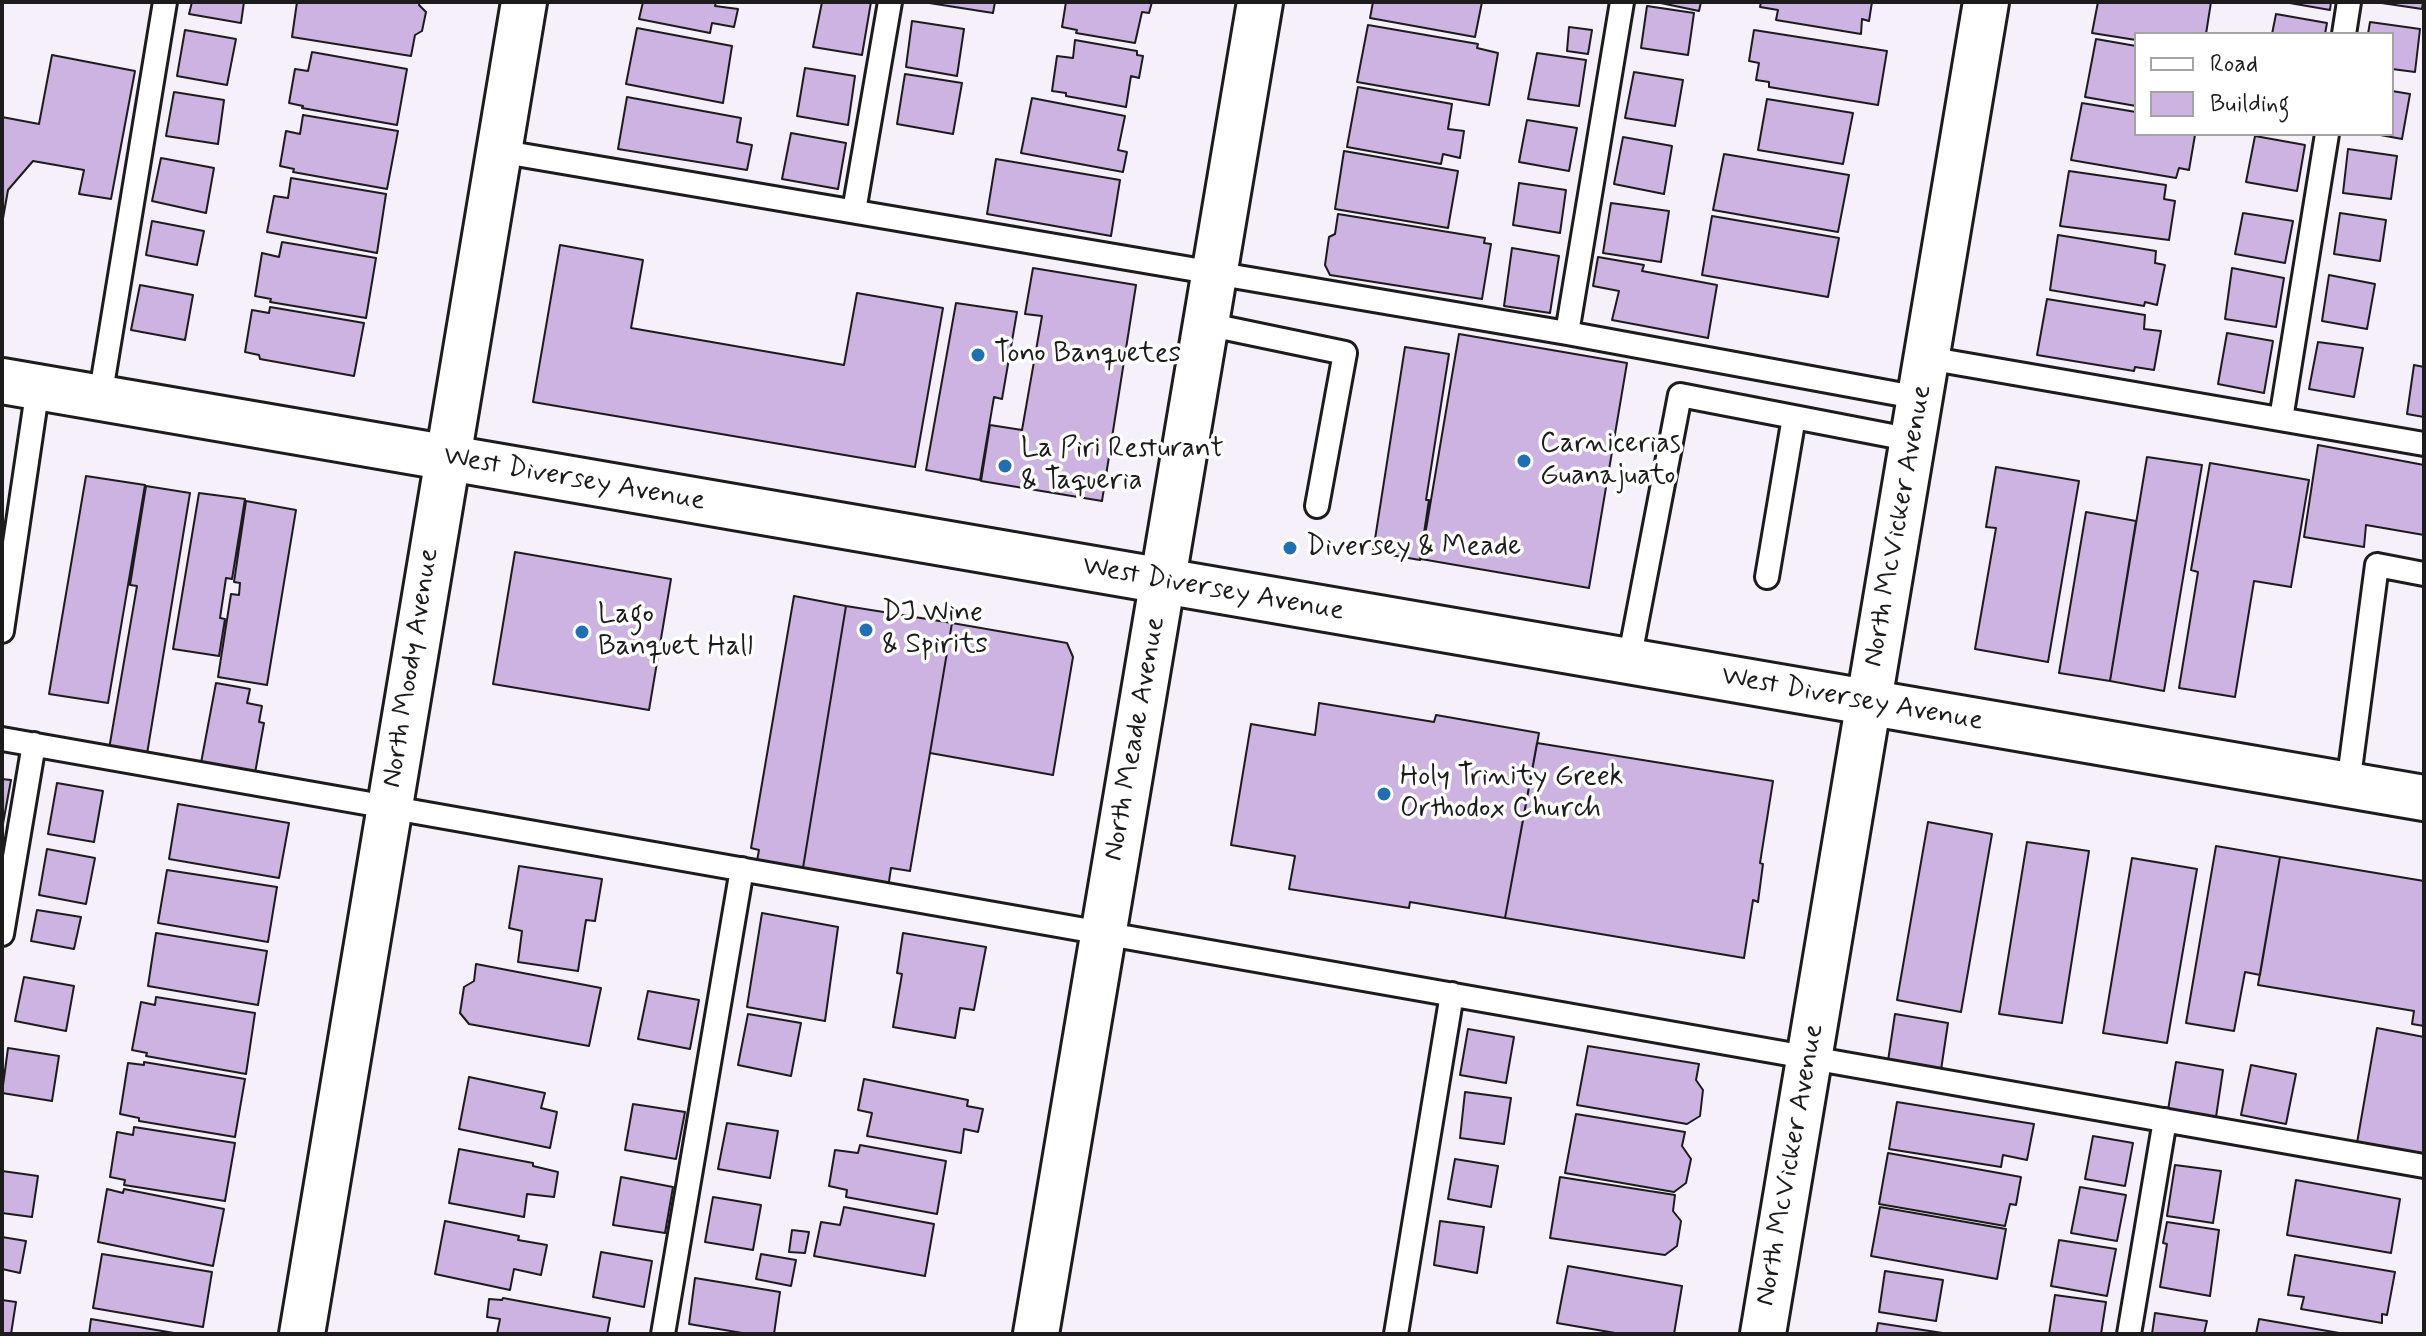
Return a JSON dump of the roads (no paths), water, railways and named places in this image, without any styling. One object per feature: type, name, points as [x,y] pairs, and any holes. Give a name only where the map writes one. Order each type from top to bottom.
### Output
[{"type":"street","name":"North Moody Avenue","points":[[302,1334],[524,2]]},
{"type":"street","name":"North Meade Avenue","points":[[1036,1334],[1260,2]]},
{"type":"street","name":"North McVicker Avenue","points":[[1763,1334],[1986,2]]},
{"type":"street","name":"West Diversey Avenue","points":[[20,384],[2424,798]]},
{"type":"lane","points":[[100,398],[165,2]]},
{"type":"lane","points":[[854,211],[890,2]]},
{"type":"lane","points":[[1567,333],[1622,2]]},
{"type":"lane","points":[[2344,32],[2349,2]]},
{"type":"lane","points":[[2281,419],[2327,136]]},
{"type":"lane","points":[[498,151],[1567,333],[1920,398],[2281,419],[2424,444]]},
{"type":"lane","points":[[1206,324],[1345,353],[1317,506]]},
{"type":"lane","points":[[2,631],[20,384]]},
{"type":"lane","points":[[1629,661],[1680,395],[1794,417],[1920,398]]},
{"type":"lane","points":[[1767,577],[1794,417]]},
{"type":"lane","points":[[2348,785],[2377,565],[2424,574]]},
{"type":"lane","points":[[2,739],[2424,1166]]},
{"type":"lane","points":[[2,934],[34,744]]},
{"type":"lane","points":[[663,1334],[742,869]]},
{"type":"lane","points":[[1396,1334],[1452,994]]},
{"type":"lane","points":[[2129,1334],[2165,1120]]},
{"type":"place","name":"Tono Banquetes","points":[[978,355]]},
{"type":"place","name":"Carnicerias Guanajuato","points":[[1524,461]]},
{"type":"place","name":"La Piri Resturant & Taqueria","points":[[1005,466]]},
{"type":"place","name":"Diversey & Meade","points":[[1290,548]]},
{"type":"place","name":"DJ Wine & Spirits","points":[[866,630]]},
{"type":"place","name":"Lago Banquet Hall","points":[[582,632]]},
{"type":"place","name":"Holy Trinity Greek Orthodox Church","points":[[1384,794]]}]
